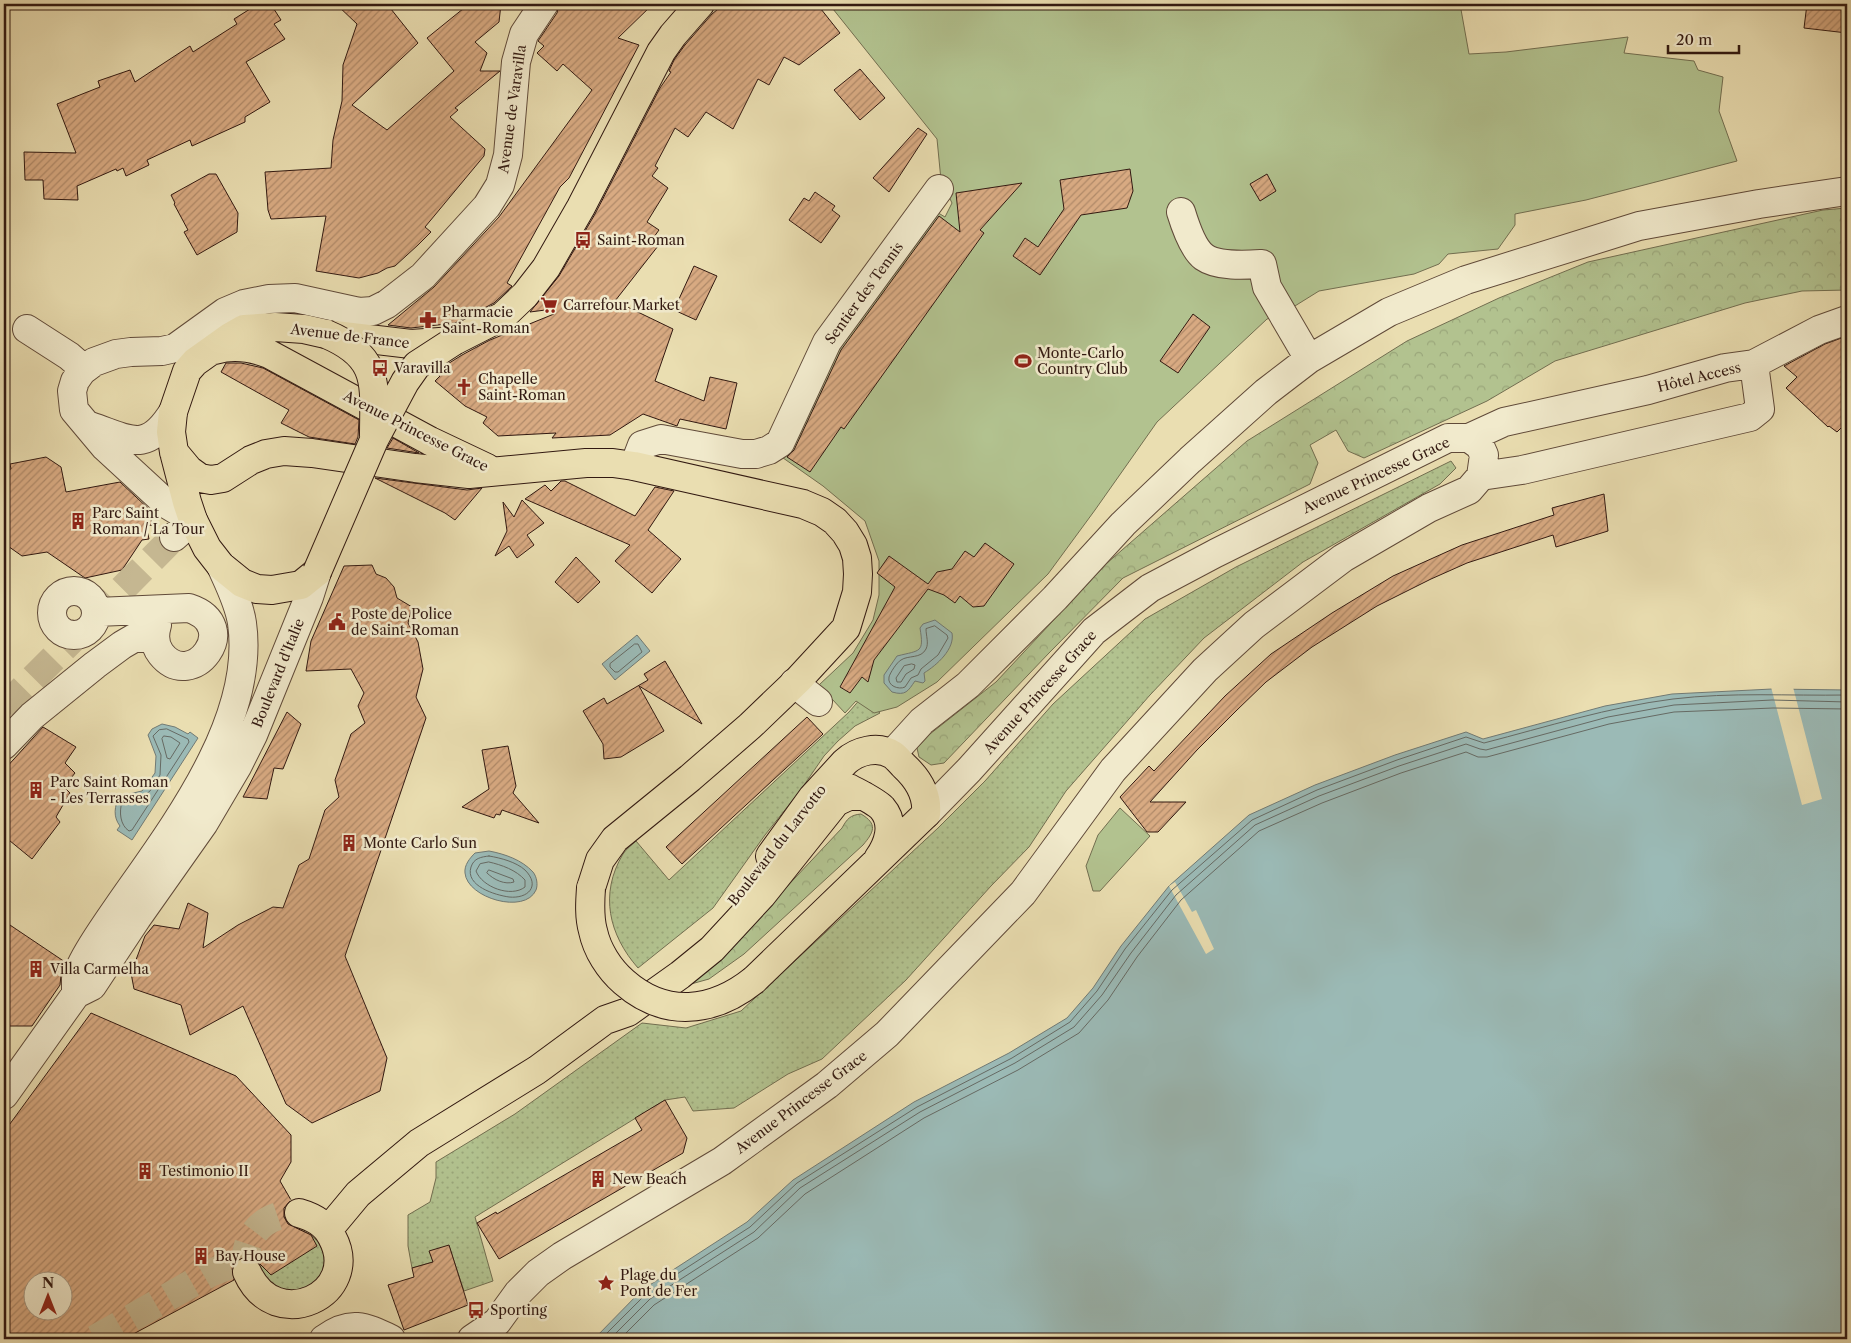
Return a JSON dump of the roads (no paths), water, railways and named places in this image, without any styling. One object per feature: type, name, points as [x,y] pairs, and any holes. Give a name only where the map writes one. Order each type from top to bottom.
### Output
[{"type":"main road","name":"Avenue de France","points":[[174,452],[171,432],[173,412],[187,371],[195,362],[230,337],[244,330],[275,327],[411,344],[454,341],[503,316],[525,295],[546,268],[581,207],[661,52],[700,4]]},
{"type":"main road","points":[[326,334],[345,342],[361,355],[368,367],[374,393],[374,440]]},
{"type":"main road","name":"Boulevard d'Italie","points":[[313,584],[374,440],[405,382],[417,365],[454,341]]},
{"type":"main road","name":"Avenue Princesse Grace","points":[[209,352],[234,346],[247,347],[264,352],[430,441],[493,471],[586,463],[613,463],[634,466],[802,504],[822,512],[835,521],[845,532],[853,545],[857,558],[858,574],[857,592],[846,628],[750,726],[615,839],[600,860],[591,888],[592,930],[602,955],[619,978],[641,995],[655,1002],[671,1006],[699,1006],[728,997],[742,990],[926,814]]},
{"type":"main road","points":[[174,452],[189,470],[200,478],[211,480],[223,478],[250,460],[266,454],[284,451],[312,452],[415,468],[469,474],[493,471]]},
{"type":"main road","name":"Boulevard d'Italie","points":[[174,452],[185,520],[221,566]]},
{"type":"main road","points":[[221,566],[242,583],[257,589],[272,590],[313,584]]},
{"type":"main road","name":"Boulevard du Larvotto","points":[[328,1230],[358,1194],[419,1143],[537,1070],[605,1020],[621,1000],[702,934],[736,900],[812,798],[850,757],[866,750],[892,754]]},
{"type":"main road","points":[[845,762],[842,776],[845,786],[873,802],[904,816],[919,817],[926,814],[925,795],[919,782],[892,754]]},
{"type":"main road","name":"Boulevard du Larvotto","points":[[605,1020],[628,1012],[680,975],[712,949],[762,895],[836,802],[849,796],[873,802]]},
{"type":"main road","points":[[873,802],[889,826],[888,841],[885,849],[874,864]]},
{"type":"main road","points":[[247,1272],[251,1282],[261,1293],[273,1301],[287,1305],[303,1304],[318,1298],[329,1287],[336,1273],[339,1258],[336,1244],[328,1230],[319,1221],[308,1215],[298,1213]]},
{"type":"street","name":"Avenue de Varavilla","points":[[84,384],[94,362],[116,354],[162,351],[175,348],[225,312],[244,304],[295,298],[359,312],[373,311],[387,304],[423,276],[487,206],[500,185],[508,155],[516,62],[524,34],[544,4]]},
{"type":"street","name":"Sentier des Tennis","points":[[634,466],[642,445],[661,439],[742,454],[756,454],[769,450],[780,443],[827,342],[939,189]]},
{"type":"street","points":[[892,754],[922,721],[968,685],[1055,598],[1123,524],[1190,460],[1266,392],[1309,359],[1389,312],[1466,280],[1638,226],[1759,204],[1847,191]]},
{"type":"street","points":[[1180,212],[1189,237],[1204,257],[1227,265],[1262,264],[1267,287],[1309,359]]},
{"type":"street","points":[[1754,364],[1819,330],[1847,320]]},
{"type":"street","points":[[27,329],[69,356],[84,384],[74,410],[105,447],[185,520]]},
{"type":"street","name":"Hôtel Access","points":[[1469,438],[1504,422],[1648,390],[1724,368],[1754,364],[1760,409],[1750,417],[1522,470],[1482,476]]},
{"type":"street","points":[[88,426],[135,441],[145,439],[163,428],[173,412]]},
{"type":"street","name":"Avenue Princesse Grace","points":[[472,1339],[497,1322],[518,1293],[538,1273],[562,1256],[722,1161],[827,1086],[880,1041],[1023,893],[1113,770],[1205,670],[1254,625],[1343,558],[1429,508],[1468,490],[1482,476],[1484,455],[1480,446],[1469,438],[1448,438],[1216,553],[1150,588],[1094,631],[969,770],[926,814]]},
{"type":"street","name":"Boulevard d'Italie","points":[[76,994],[76,979],[80,967],[112,916],[181,816],[209,767],[228,724],[240,679],[243,652],[242,623],[237,603],[221,566]]},
{"type":"street","name":"Boulevard d'Italie","points":[[4,1095],[76,994],[92,986],[214,807],[237,767],[252,735],[313,584]]},
{"type":"street","points":[[4,745],[32,716],[95,665],[134,638],[156,631],[159,652],[164,658],[177,665],[187,666],[196,663],[207,654],[213,642],[213,634],[208,620],[203,614],[189,608],[97,612]]},
{"type":"street","points":[[794,683],[818,702]]},
{"type":"street","points":[[911,773],[927,780],[942,783],[957,779],[969,770]]},
{"type":"street","points":[[324,1339],[348,1326],[369,1329],[385,1338]]},
{"type":"water","points":[[935,620],[952,633],[951,645],[948,651],[934,666],[924,673],[925,681],[923,683],[915,681],[904,693],[892,692],[884,683],[884,675],[897,656],[919,649],[921,646],[920,628],[923,624]]},
{"type":"water","points":[[637,635],[650,651],[615,680],[602,664]]},
{"type":"water","points":[[1772,689],[1847,690],[1847,1339],[594,1339],[642,1290],[747,1222],[793,1180],[914,1102],[1009,1053],[1067,1018],[1093,988],[1121,946],[1169,886],[1249,815],[1315,785],[1395,755],[1466,732],[1483,739],[1605,706],[1672,694]]},
{"type":"water","points":[[162,724],[175,727],[188,734],[190,732],[198,738],[132,840],[117,830],[120,826],[115,815],[116,804],[120,796],[142,791],[155,773],[156,756],[148,735],[152,729]]},
{"type":"water","points":[[489,851],[513,858],[533,872],[537,886],[530,897],[521,901],[509,902],[485,896],[475,890],[468,882],[465,873],[466,864],[475,853]]},
{"type":"tunnel","points":[[4,708],[174,537]]},
{"type":"tunnel","points":[[247,1272],[247,1248],[257,1229],[275,1217],[299,1213]]},
{"type":"tunnel","points":[[95,1339],[210,1273],[246,1259]]},
{"type":"place","name":"Saint-Roman","points":[[583,240]]},
{"type":"place","name":"Carrefour Market","points":[[549,305]]},
{"type":"place","name":"Pharmacie Saint-Roman","points":[[428,320]]},
{"type":"place","name":"Monte-Carlo Country Club","points":[[1023,361]]},
{"type":"place","name":"Varavilla","points":[[380,368]]},
{"type":"place","name":"Chapelle Saint-Roman","points":[[464,387]]},
{"type":"place","name":"Parc Saint Roman / La Tour","points":[[78,521]]},
{"type":"place","name":"Poste de Police de Saint-Roman","points":[[337,622]]},
{"type":"place","name":"Parc Saint Roman - Les Terrasses","points":[[36,790]]},
{"type":"place","name":"Monte Carlo Sun","points":[[349,843]]},
{"type":"place","name":"Villa Carmelha","points":[[36,969]]},
{"type":"place","name":"Testimonio II","points":[[145,1171]]},
{"type":"place","name":"New Beach","points":[[598,1179]]},
{"type":"place","name":"Bay House","points":[[201,1256]]},
{"type":"place","name":"Plage du Pont de Fer","points":[[606,1283]]},
{"type":"place","name":"Sporting","points":[[476,1310]]}]
